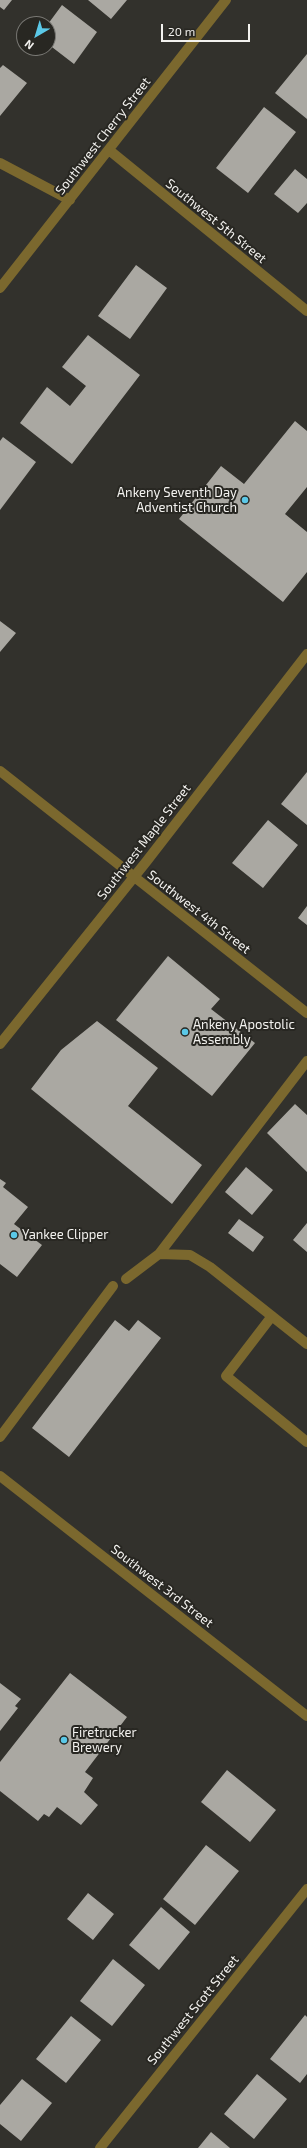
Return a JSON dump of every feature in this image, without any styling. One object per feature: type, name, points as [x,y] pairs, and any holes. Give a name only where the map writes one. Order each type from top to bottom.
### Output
[{"type":"street","name":"Southwest Cherry Street","points":[[0,288],[226,0]]},
{"type":"street","name":"Southwest 5th Street","points":[[109,150],[307,311]]},
{"type":"street","points":[[0,163],[70,200]]},
{"type":"street","name":"Southwest Maple Street","points":[[0,1044],[134,877],[307,654]]},
{"type":"street","name":"Southwest 4th Street","points":[[0,771],[307,1013]]},
{"type":"street","points":[[126,1279],[159,1254],[307,1061]]},
{"type":"street","points":[[159,1254],[190,1255],[210,1267],[307,1344]]},
{"type":"street","points":[[0,1437],[113,1286]]},
{"type":"street","points":[[272,1316],[226,1376],[307,1442]]},
{"type":"street","name":"Southwest 3rd Street","points":[[0,1476],[307,1716]]},
{"type":"street","name":"Southwest Scott Street","points":[[100,2148],[307,1889]]},
{"type":"building","points":[[0,0],[12,0],[4,10],[0,7]]},
{"type":"building","points":[[88,0],[127,0],[111,19]]},
{"type":"building","points":[[62,5],[97,32],[74,64],[56,50],[56,16],[54,16]]},
{"type":"building","points":[[307,54],[307,119],[275,93]]},
{"type":"building","points":[[3,65],[27,83],[0,116],[0,68]]},
{"type":"building","points":[[264,107],[296,132],[248,193],[216,168]]},
{"type":"building","points":[[295,169],[307,179],[307,203],[298,213],[274,194]]},
{"type":"building","points":[[136,265],[167,288],[130,339],[98,316]]},
{"type":"building","points":[[88,335],[140,375],[72,464],[20,423],[47,387],[70,406],[86,386],[62,367]]},
{"type":"building","name":"Ankeny Seventh Day Adventist Church","points":[[295,421],[307,431],[307,487],[285,514],[307,532],[307,572],[283,602],[179,519],[221,466],[244,484]]},
{"type":"building","points":[[3,437],[36,462],[0,510],[0,441]]},
{"type":"building","points":[[0,621],[16,633],[0,652]]},
{"type":"building","points":[[307,772],[307,825],[281,804]]},
{"type":"building","points":[[268,820],[298,845],[263,888],[232,863]]},
{"type":"building","points":[[307,906],[307,925],[298,918]]},
{"type":"building","name":"Ankeny Apostolic Assembly","points":[[168,956],[220,999],[211,1009],[255,1043],[212,1096],[116,1020]]},
{"type":"building","points":[[97,1021],[158,1068],[128,1106],[202,1165],[172,1204],[31,1089],[61,1050]]},
{"type":"building","points":[[295,1104],[307,1115],[307,1172],[267,1133]]},
{"type":"building","points":[[246,1167],[273,1190],[252,1215],[225,1192]]},
{"type":"building","name":"Yankee Clipper","points":[[0,1179],[6,1183],[3,1187],[28,1207],[14,1224],[42,1245],[17,1277],[0,1264]]},
{"type":"building","points":[[239,1219],[264,1237],[253,1252],[228,1233]]},
{"type":"building","points":[[307,1223],[307,1252],[293,1240]]},
{"type":"building","points":[[115,1320],[129,1331],[138,1320],[161,1338],[69,1457],[32,1428]]},
{"type":"building","name":"Firetrucker Brewery","points":[[70,1673],[127,1717],[85,1772],[93,1778],[84,1792],[98,1805],[81,1825],[57,1807],[49,1817],[44,1814],[38,1821],[0,1791],[0,1762]]},
{"type":"building","points":[[0,1683],[21,1699],[15,1706],[18,1708],[0,1731]]},
{"type":"building","points":[[227,1770],[276,1810],[250,1842],[201,1802]]},
{"type":"building","points":[[206,1845],[239,1871],[195,1925],[163,1899]]},
{"type":"building","points":[[88,1893],[114,1914],[93,1940],[67,1919]]},
{"type":"building","points":[[161,1907],[190,1932],[159,1970],[129,1945]]},
{"type":"building","points":[[113,1959],[145,1985],[112,2026],[80,2001]]},
{"type":"building","points":[[305,2015],[307,2017],[307,2074],[300,2083],[270,2059]]},
{"type":"building","points":[[71,2016],[101,2040],[66,2083],[36,2059]]},
{"type":"building","points":[[257,2074],[287,2099],[254,2139],[224,2114]]},
{"type":"building","points":[[22,2079],[52,2103],[21,2141],[0,2124],[0,2105]]},
{"type":"building","points":[[211,2132],[230,2148],[198,2148]]},
{"type":"place","name":"Ankeny Seventh Day Adventist Church","points":[[245,500]]},
{"type":"place","name":"Ankeny Apostolic Assembly","points":[[185,1032]]},
{"type":"place","name":"Yankee Clipper","points":[[14,1235]]},
{"type":"place","name":"Firetrucker Brewery","points":[[64,1740]]}]
